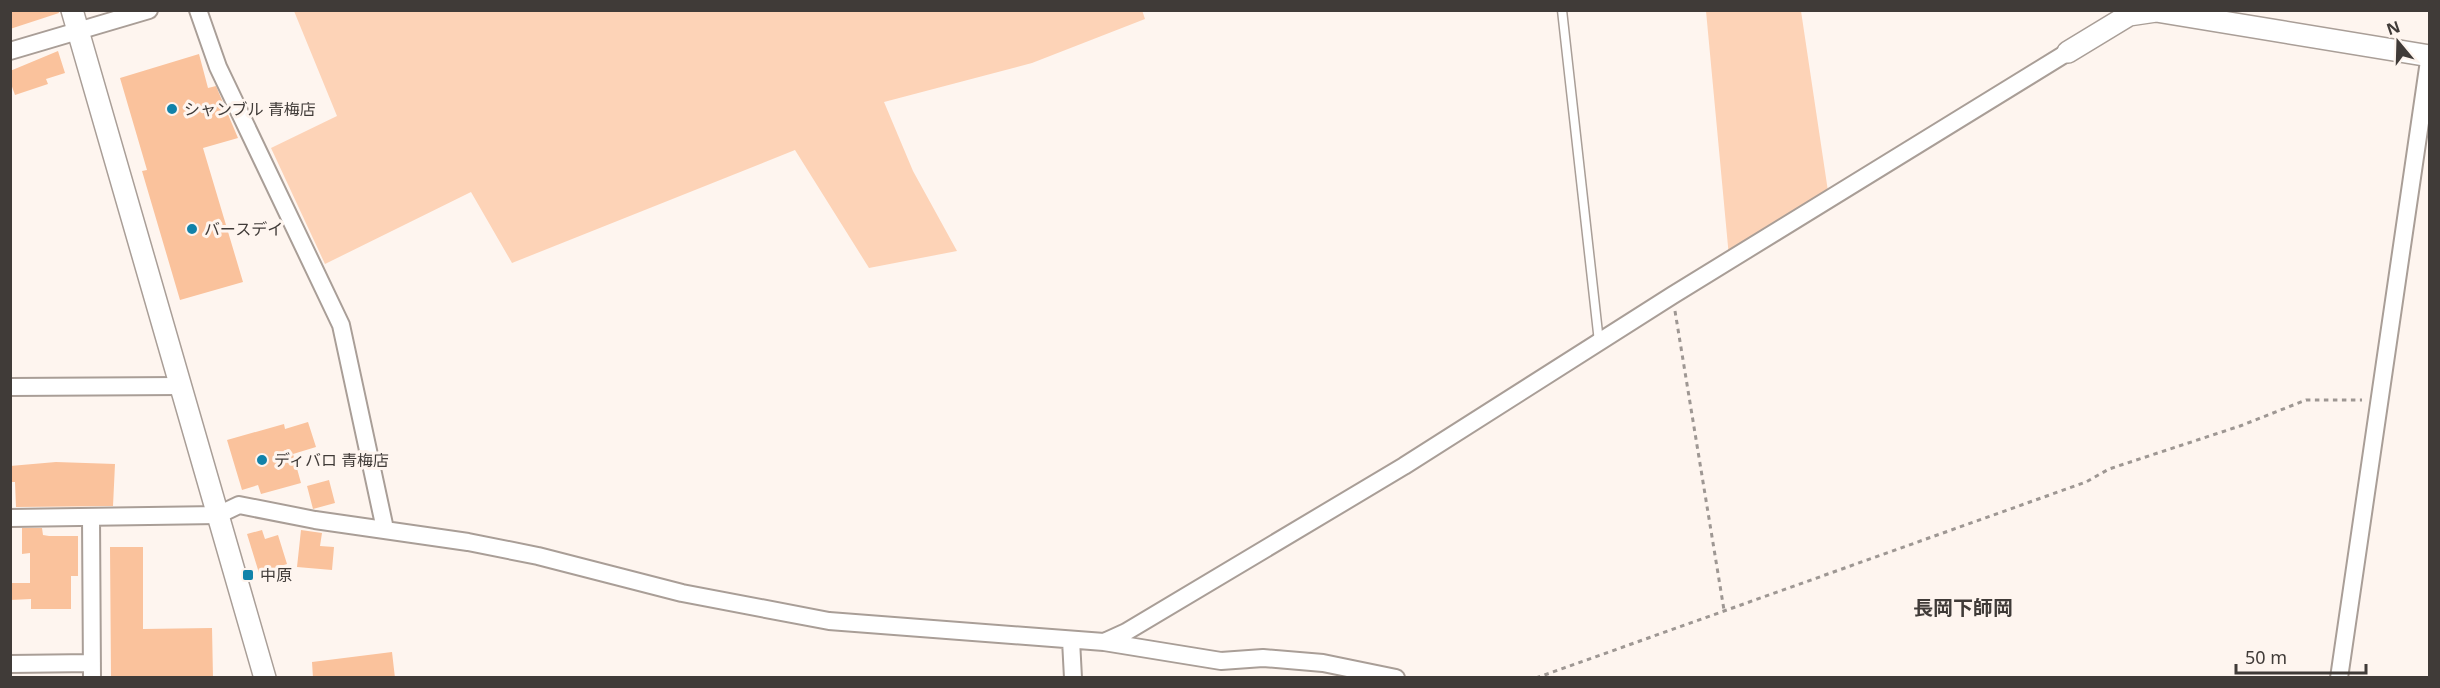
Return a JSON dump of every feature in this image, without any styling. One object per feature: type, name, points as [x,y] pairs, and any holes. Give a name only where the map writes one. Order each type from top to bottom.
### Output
[{"type":"street","points":[[72,10],[265,678]]},
{"type":"street","points":[[10,51],[149,10]]},
{"type":"street","points":[[198,10],[218,67],[341,325],[385,528]]},
{"type":"street","points":[[1104,642],[1126,632],[1404,466],[1673,295],[2122,19],[2143,11],[2429,55],[2339,678]]},
{"type":"street","points":[[10,387],[180,386]]},
{"type":"street","points":[[10,518],[218,515],[239,505],[315,520],[385,528],[504,549],[682,593],[829,621],[1104,642],[1221,661],[1263,658],[1323,663],[1396,678]]},
{"type":"street","points":[[10,664],[92,670],[91,517]]},
{"type":"street","points":[[1071,640],[1073,678]]},
{"type":"lane","points":[[1562,10],[1599,342]]},
{"type":"path","points":[[1673,295],[1724,610]]},
{"type":"path","points":[[1536,678],[2086,482],[2109,469],[2240,426],[2306,400],[2379,400]]},
{"type":"shaded area","points":[[1142,10],[1145,19],[1032,63],[884,102],[913,171],[957,251],[869,268],[795,150],[512,263],[471,192],[325,264],[271,148],[337,116],[294,11]]},
{"type":"shaded area","points":[[1706,11],[1801,11],[1829,198],[1729,257]]},
{"type":"building","points":[[10,10],[58,10],[59,13],[10,29]]},
{"type":"building","points":[[58,51],[65,73],[46,79],[48,84],[15,95],[10,81],[10,71]]},
{"type":"building","points":[[199,54],[208,88],[216,86],[238,138],[203,148],[243,282],[180,300],[142,171],[147,170],[120,78]]},
{"type":"building","points":[[308,422],[316,447],[293,454],[301,483],[261,494],[258,485],[242,490],[227,440],[284,424],[285,429]]},
{"type":"building","points":[[56,462],[115,464],[113,506],[16,507],[15,482],[10,482],[10,466]]},
{"type":"building","points":[[329,480],[335,503],[313,509],[307,486]]},
{"type":"building","points":[[22,528],[42,528],[43,535],[49,536],[78,536],[78,576],[71,576],[71,609],[31,609],[31,599],[10,600],[10,583],[30,583],[30,553],[22,554]]},
{"type":"building","points":[[262,530],[265,539],[278,535],[287,564],[259,573],[247,534]]},
{"type":"building","points":[[301,530],[322,533],[320,546],[334,547],[332,570],[297,567]]},
{"type":"building","points":[[110,547],[143,547],[143,629],[212,628],[213,678],[111,678]]},
{"type":"building","points":[[392,652],[395,678],[313,678],[312,662]]},
{"type":"place","name":"シャンブル 青梅店","points":[[172,109]]},
{"type":"place","name":"バースデイ","points":[[192,229]]},
{"type":"place","name":"ディバロ 青梅店","points":[[262,460]]},
{"type":"place","name":"中原","points":[[248,575]]},
{"type":"district","name":"長岡下師岡","points":[[1963,608]]}]
